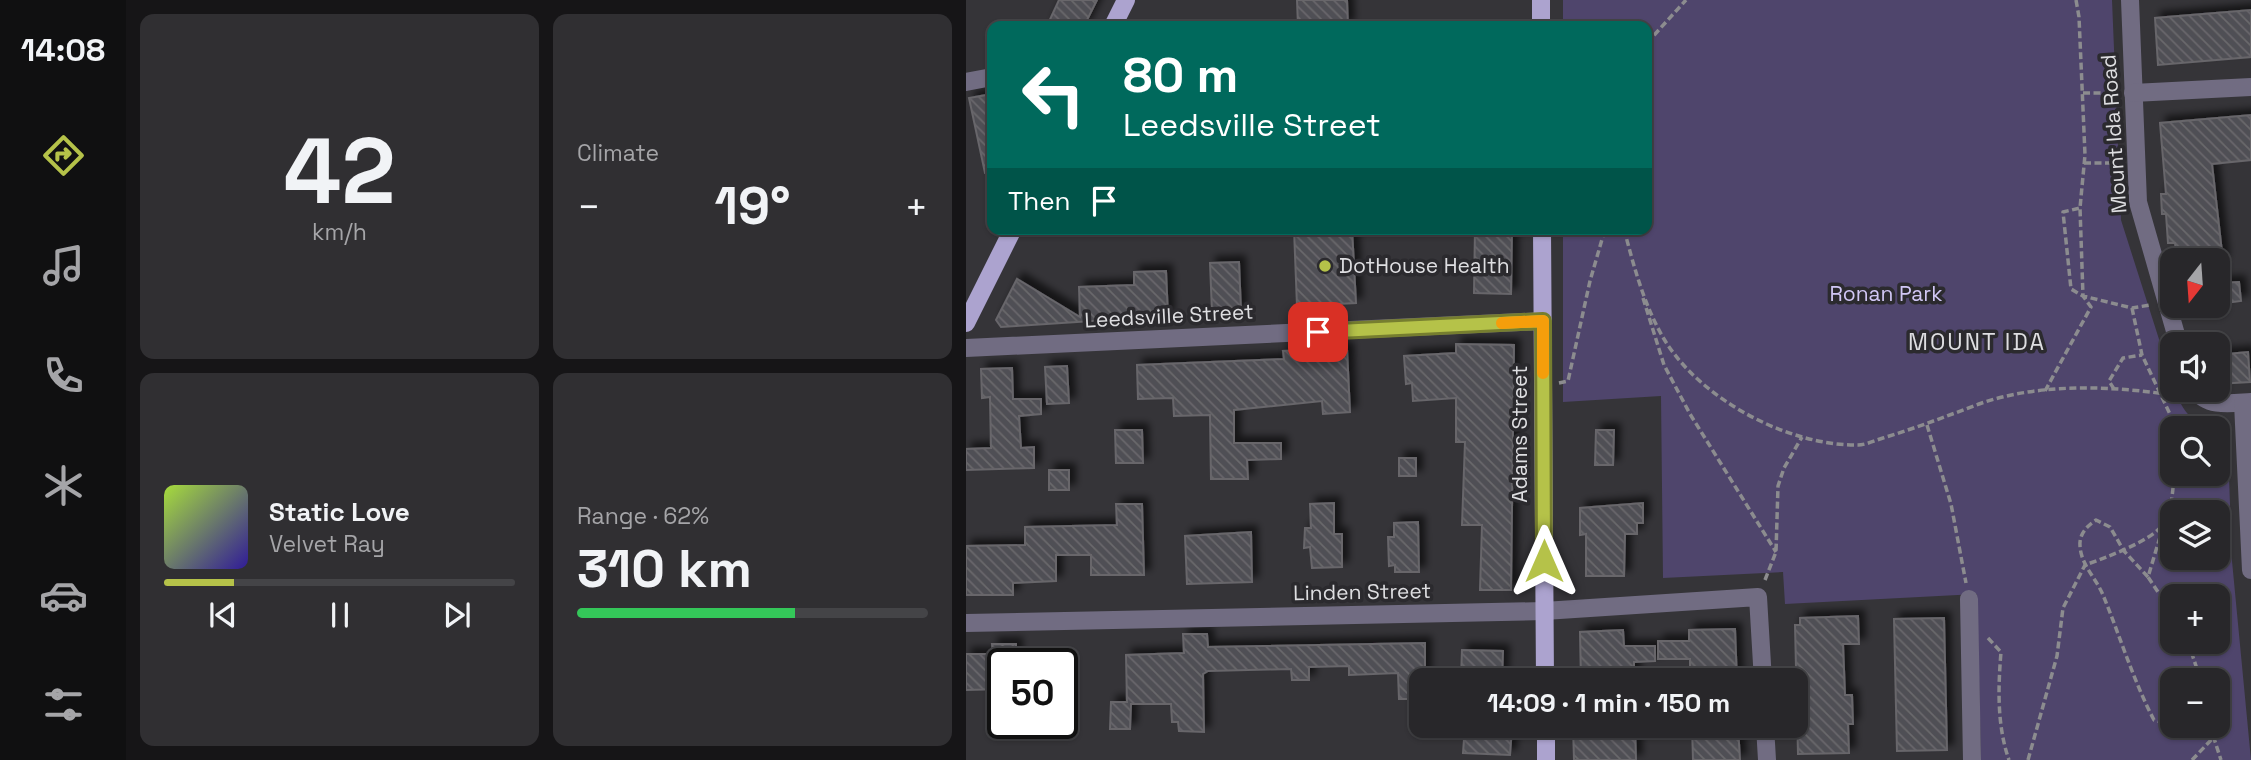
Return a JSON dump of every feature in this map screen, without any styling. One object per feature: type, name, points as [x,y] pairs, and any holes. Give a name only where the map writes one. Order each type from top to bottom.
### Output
[{"type":"main road","points":[[1116,21],[1126,0]]},
{"type":"main road","points":[[1541,0],[1541,21]]},
{"type":"main road","points":[[966,323],[1010,235]]},
{"type":"main road","name":"Adams Street","points":[[1542,235],[1545,668]]},
{"type":"main road","points":[[1546,738],[1546,760]]},
{"type":"street","name":"Mount Ida Road","points":[[2130,0],[2138,202],[2175,332]]},
{"type":"street","points":[[966,82],[987,77]]},
{"type":"street","points":[[2133,93],[2251,87]]},
{"type":"street","name":"Leedsville Street","points":[[966,348],[1543,321]]},
{"type":"street","points":[[2212,402],[2247,402],[2251,570]]},
{"type":"street","points":[[1758,597],[1762,668]]},
{"type":"street","name":"Linden Street","points":[[966,623],[1544,611],[1758,597]]},
{"type":"street","points":[[1969,598],[1972,760]]},
{"type":"street","points":[[1766,738],[1767,760]]},
{"type":"path","points":[[1652,37],[1686,0]]},
{"type":"path","points":[[2045,391],[2091,307],[2083,296],[2080,208],[2084,163],[2083,93],[2076,0]]},
{"type":"path","points":[[2083,93],[2133,93]]},
{"type":"path","points":[[2084,163],[2136,164]]},
{"type":"path","points":[[2080,208],[2063,212],[2071,289],[2083,296],[2132,308],[2142,355],[2171,416]]},
{"type":"path","points":[[1543,386],[1568,382],[1590,281],[1603,235]]},
{"type":"path","points":[[1626,235],[1664,365],[1690,414],[1776,552]]},
{"type":"path","points":[[1639,285],[1665,341],[1715,394],[1757,421],[1802,437],[1859,445],[1927,425],[1982,403],[2045,391],[2159,391]]},
{"type":"path","points":[[2113,389],[2109,381],[2123,358],[2142,355]]},
{"type":"path","points":[[1927,425],[1951,504],[1969,598]]},
{"type":"path","points":[[1758,597],[1776,552],[1778,486],[1784,468],[1802,437]]},
{"type":"path","points":[[2160,595],[2148,577],[2123,551],[2110,527],[2096,520],[2085,528],[2080,545],[2085,565],[2102,592],[2140,693],[2154,720],[2160,722]]},
{"type":"path","points":[[2028,760],[2057,656],[2063,608],[2085,565],[2123,551],[2160,528]]},
{"type":"path","points":[[2148,577],[2160,538]]},
{"type":"path","points":[[1983,631],[2001,652],[1998,684],[2003,744],[2008,760]]},
{"type":"path","points":[[2192,760],[2212,738]]},
{"type":"path","points":[[2213,738],[2221,760]]},
{"type":"green space","name":"Ronan Park","points":[[1563,0],[2112,0],[2121,220],[2160,342],[2160,402],[2181,402],[2190,416],[2160,416],[2160,486],[2229,486],[2230,500],[2160,500],[2160,570],[2230,570],[2230,505],[2232,561],[2251,760],[1981,760],[1977,594],[1785,604],[1783,572],[1663,578],[1661,396],[1563,402],[1563,235],[1652,235],[1652,21],[1563,21]]},
{"type":"building","points":[[1059,0],[1097,0],[1086,21],[1049,21]]},
{"type":"building","points":[[1297,0],[1347,0],[1348,21],[1298,21]]},
{"type":"building","points":[[2251,10],[2251,57],[2158,65],[2155,18]]},
{"type":"building","points":[[987,95],[987,173],[985,173],[969,98]]},
{"type":"building","points":[[2251,115],[2251,160],[2212,164],[2222,248],[2176,248],[2175,243],[2168,243],[2166,214],[2162,214],[2161,194],[2166,194],[2160,123]]},
{"type":"building","name":"DotHouse Health","points":[[1294,235],[1352,235],[1356,303],[1297,306]]},
{"type":"building","points":[[1475,235],[1512,235],[1511,294],[1474,293]]},
{"type":"building","points":[[1239,262],[1241,311],[1212,312],[1210,263]]},
{"type":"building","points":[[1166,271],[1168,316],[1001,327],[996,320],[1017,279],[1080,317],[1079,287],[1134,285],[1134,272]]},
{"type":"building","points":[[2230,282],[2239,282],[2241,301],[2230,302]]},
{"type":"building","points":[[1456,344],[1514,345],[1511,590],[1480,590],[1482,525],[1462,525],[1465,442],[1456,442],[1456,398],[1413,401],[1412,383],[1406,384],[1404,356],[1456,353]]},
{"type":"building","points":[[1347,349],[1350,412],[1323,414],[1322,401],[1234,410],[1234,443],[1281,443],[1281,459],[1247,460],[1248,479],[1211,479],[1210,415],[1174,416],[1173,398],[1138,399],[1137,365],[1284,359],[1283,351]]},
{"type":"building","points":[[2248,352],[2250,382],[2230,383],[2230,354]]},
{"type":"building","points":[[1067,366],[1069,403],[1047,404],[1045,367]]},
{"type":"building","points":[[1012,368],[1013,399],[1041,399],[1041,414],[1019,416],[1021,448],[1034,447],[1034,468],[966,470],[966,449],[991,448],[990,397],[982,398],[981,369]]},
{"type":"building","points":[[1115,430],[1142,430],[1143,463],[1116,463]]},
{"type":"building","points":[[1596,430],[1614,430],[1613,465],[1595,465]]},
{"type":"building","points":[[1399,458],[1416,458],[1416,476],[1399,476]]},
{"type":"building","points":[[1049,470],[1069,470],[1069,490],[1049,490]]},
{"type":"building","points":[[1334,503],[1334,534],[1342,534],[1342,567],[1312,568],[1310,547],[1304,548],[1305,528],[1311,528],[1310,504]]},
{"type":"building","points":[[1643,503],[1643,523],[1637,523],[1637,534],[1625,534],[1624,576],[1586,576],[1586,534],[1580,535],[1580,508]]},
{"type":"building","points":[[1116,504],[1142,504],[1144,575],[1091,575],[1091,555],[1056,555],[1056,581],[1013,583],[1013,595],[966,595],[966,546],[1025,545],[1025,527],[1117,525]]},
{"type":"building","points":[[1418,522],[1419,572],[1395,572],[1395,565],[1389,566],[1388,537],[1394,537],[1394,523]]},
{"type":"building","points":[[1251,532],[1252,582],[1187,584],[1185,536]]},
{"type":"building","points":[[1858,616],[1859,644],[1843,644],[1845,695],[1852,695],[1853,724],[1848,724],[1849,753],[1798,754],[1798,738],[1808,738],[1808,668],[1796,668],[1795,625],[1800,625],[1800,618]]},
{"type":"building","points":[[1944,618],[1947,750],[1897,751],[1894,619]]},
{"type":"building","points":[[1735,629],[1736,668],[1690,668],[1690,659],[1658,659],[1658,641],[1689,641],[1689,630]]},
{"type":"building","points":[[1623,630],[1624,646],[1655,646],[1655,661],[1634,662],[1634,668],[1581,668],[1580,632]]},
{"type":"building","points":[[1183,634],[1207,634],[1208,647],[1425,643],[1425,668],[1409,668],[1409,699],[1399,699],[1398,673],[1349,675],[1349,666],[1309,667],[1309,680],[1292,680],[1291,669],[1208,671],[1203,674],[1204,732],[1179,731],[1178,722],[1172,722],[1171,704],[1131,704],[1130,729],[1110,729],[1111,702],[1127,702],[1126,655],[1184,653]]},
{"type":"building","points":[[992,644],[1016,644],[1016,648],[992,648]]},
{"type":"building","points":[[1462,650],[1503,651],[1502,668],[1461,668]]},
{"type":"building","points":[[966,654],[987,654],[987,689],[966,690]]},
{"type":"building","points":[[1464,738],[1511,738],[1510,755],[1463,753]]},
{"type":"building","points":[[1573,738],[1635,738],[1636,760],[1574,760]]},
{"type":"building","points":[[1692,738],[1739,738],[1740,760],[1693,760]]},
{"type":"slow traffic","points":[[1502,323],[1543,321],[1543,373]]},
{"type":"place","name":"DotHouse Health","points":[[1325,266]]},
{"type":"district","name":"MOUNT IDA","points":[[1977,342]]},
{"type":"route","points":[[1318,332],[1543,321],[1544,561]]}]
